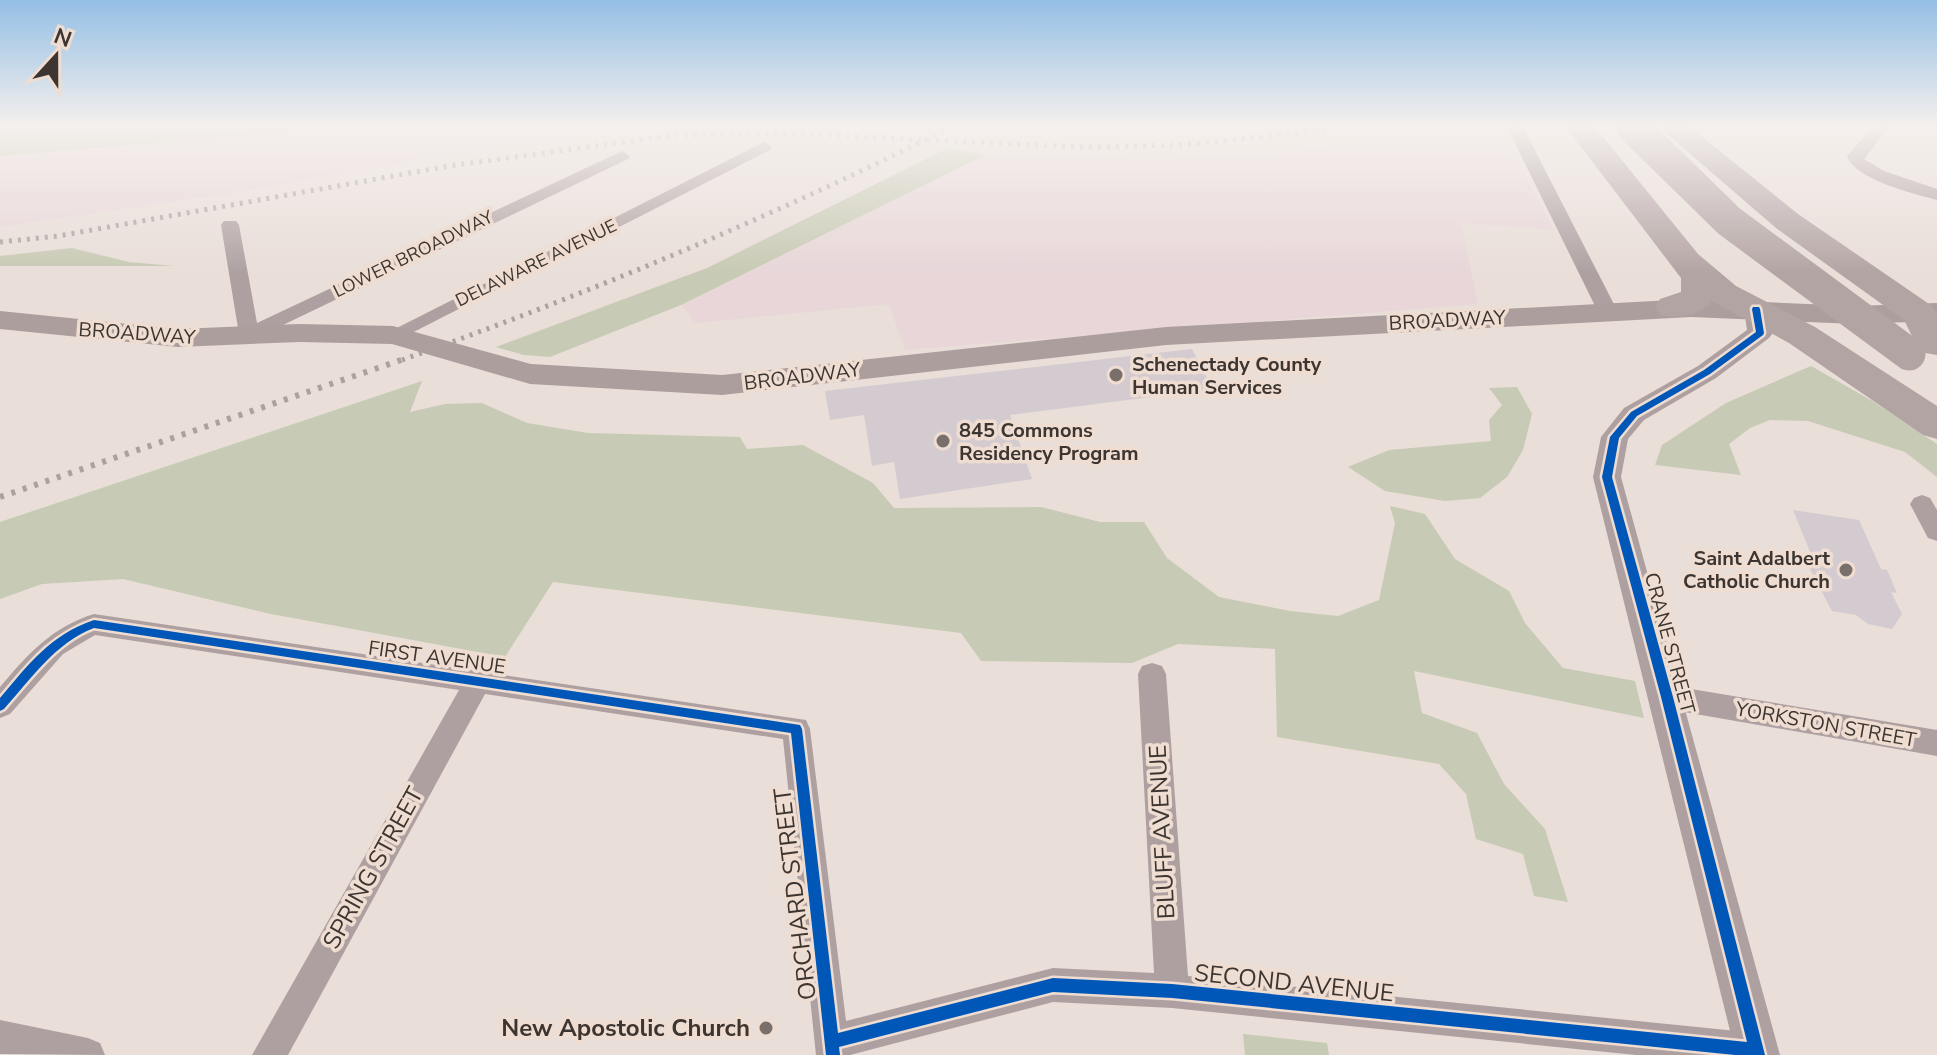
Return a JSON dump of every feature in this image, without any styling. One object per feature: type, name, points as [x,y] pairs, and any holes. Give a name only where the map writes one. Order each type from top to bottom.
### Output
[{"type":"highway","points":[[1619,176],[1698,277],[1700,292],[1696,299],[1673,307]]},
{"type":"highway","points":[[1654,176],[1699,221],[1866,351],[1937,398]]},
{"type":"highway","points":[[1681,176],[1756,242],[1926,334]]},
{"type":"highway","points":[[1732,176],[1870,279],[1926,334]]},
{"type":"highway","points":[[1688,262],[1758,321],[1802,335],[1937,425]]},
{"type":"main road","name":"BROADWAY","points":[[3,324],[178,338],[249,334],[393,335],[530,374],[735,385],[1046,347],[1175,335],[1609,314],[1673,307],[1758,321],[1926,334]]},
{"type":"main road","name":"BROADWAY","points":[[1609,314],[1649,323],[1758,321]]},
{"type":"main road","points":[[1802,335],[1926,334]]},
{"type":"street","name":"LOWER BROADWAY","points":[[249,334],[580,176]]},
{"type":"street","name":"DELAWARE AVENUE","points":[[393,335],[706,176]]},
{"type":"street","points":[[1540,176],[1609,314]]},
{"type":"street","points":[[1882,176],[1937,195]]},
{"type":"street","points":[[230,225],[249,334]]},
{"type":"street","name":"CRANE STREET","points":[[1757,1052],[1667,697],[1607,477],[1615,437],[1634,414],[1707,372],[1758,321]]},
{"type":"street","points":[[1922,504],[1937,532]]},
{"type":"street","name":"FIRST AVENUE","points":[[0,706],[72,630],[94,624],[796,729]]},
{"type":"street","name":"BLUFF AVENUE","points":[[1152,674],[1172,991]]},
{"type":"street","name":"SPRING STREET","points":[[269,1055],[478,681]]},
{"type":"street","name":"YORKSTON STREET","points":[[1667,697],[1937,743]]},
{"type":"street","name":"ORCHARD STREET","points":[[796,729],[833,1048]]},
{"type":"street","name":"SECOND AVENUE","points":[[833,1048],[1053,985],[1172,991],[1757,1052]]},
{"type":"street","points":[[0,1037],[88,1055]]},
{"type":"shaded area","points":[[0,176],[327,176],[233,193],[0,227]]},
{"type":"shaded area","points":[[942,176],[1525,176],[1554,230],[1461,223],[1478,304],[905,350],[889,304],[696,323],[681,305]]},
{"type":"green space","points":[[891,176],[942,176],[681,305],[550,357],[524,355],[496,347],[707,268]]},
{"type":"green space","points":[[72,248],[129,262],[174,266],[0,266],[0,256]]},
{"type":"green space","points":[[1811,366],[1874,402],[1937,444],[1937,477],[1905,452],[1808,421],[1770,420],[1750,428],[1729,444],[1741,475],[1655,465],[1662,445],[1726,403]]},
{"type":"green space","points":[[422,381],[410,412],[445,404],[482,403],[527,423],[588,433],[740,437],[747,449],[803,445],[873,483],[894,508],[1041,507],[1100,522],[1144,522],[1167,558],[1219,597],[1290,611],[1338,616],[1379,600],[1395,523],[1390,506],[1425,514],[1455,559],[1509,591],[1525,623],[1563,668],[1635,681],[1644,718],[1414,671],[1422,713],[1477,733],[1504,784],[1545,829],[1568,902],[1534,896],[1523,854],[1476,839],[1466,794],[1439,764],[1277,737],[1275,649],[1178,644],[1132,663],[981,661],[961,633],[553,582],[505,657],[271,614],[123,579],[42,584],[0,599],[0,522]]},
{"type":"green space","points":[[1517,387],[1532,414],[1523,450],[1507,477],[1480,498],[1445,501],[1385,491],[1348,467],[1389,450],[1491,441],[1489,420],[1502,405],[1489,388]]},
{"type":"green space","points":[[1243,1034],[1327,1043],[1329,1055],[1245,1055]]},
{"type":"building","name":"845 Commons Residency Program","points":[[1192,349],[1213,389],[1010,415],[1032,479],[900,499],[894,462],[872,466],[864,415],[830,420],[825,391]]},
{"type":"building","name":"Saint Adalbert Catholic Church","points":[[1793,510],[1859,520],[1881,569],[1887,570],[1897,593],[1891,592],[1902,614],[1892,629],[1868,624],[1856,615],[1832,611],[1804,558],[1813,559]]},
{"type":"railway","points":[[0,242],[58,236],[392,176]]},
{"type":"railway","points":[[402,360],[680,252],[850,176]]},
{"type":"railway","points":[[0,497],[407,358]]},
{"type":"cycle path","points":[[1756,309],[1760,333],[1707,372],[1634,414],[1615,437],[1607,477],[1667,697],[1758,1055]]},
{"type":"cycle path","points":[[0,706],[54,647],[79,629],[94,624],[796,729],[833,1055]]},
{"type":"cycle path","points":[[832,1042],[1053,985],[1172,991],[1757,1050]]},
{"type":"place","name":"Schenectady County Human Services","points":[[1116,375]]},
{"type":"place","name":"845 Commons Residency Program","points":[[943,441]]},
{"type":"place","name":"Saint Adalbert Catholic Church","points":[[1846,570]]},
{"type":"place","name":"New Apostolic Church","points":[[766,1028]]}]
